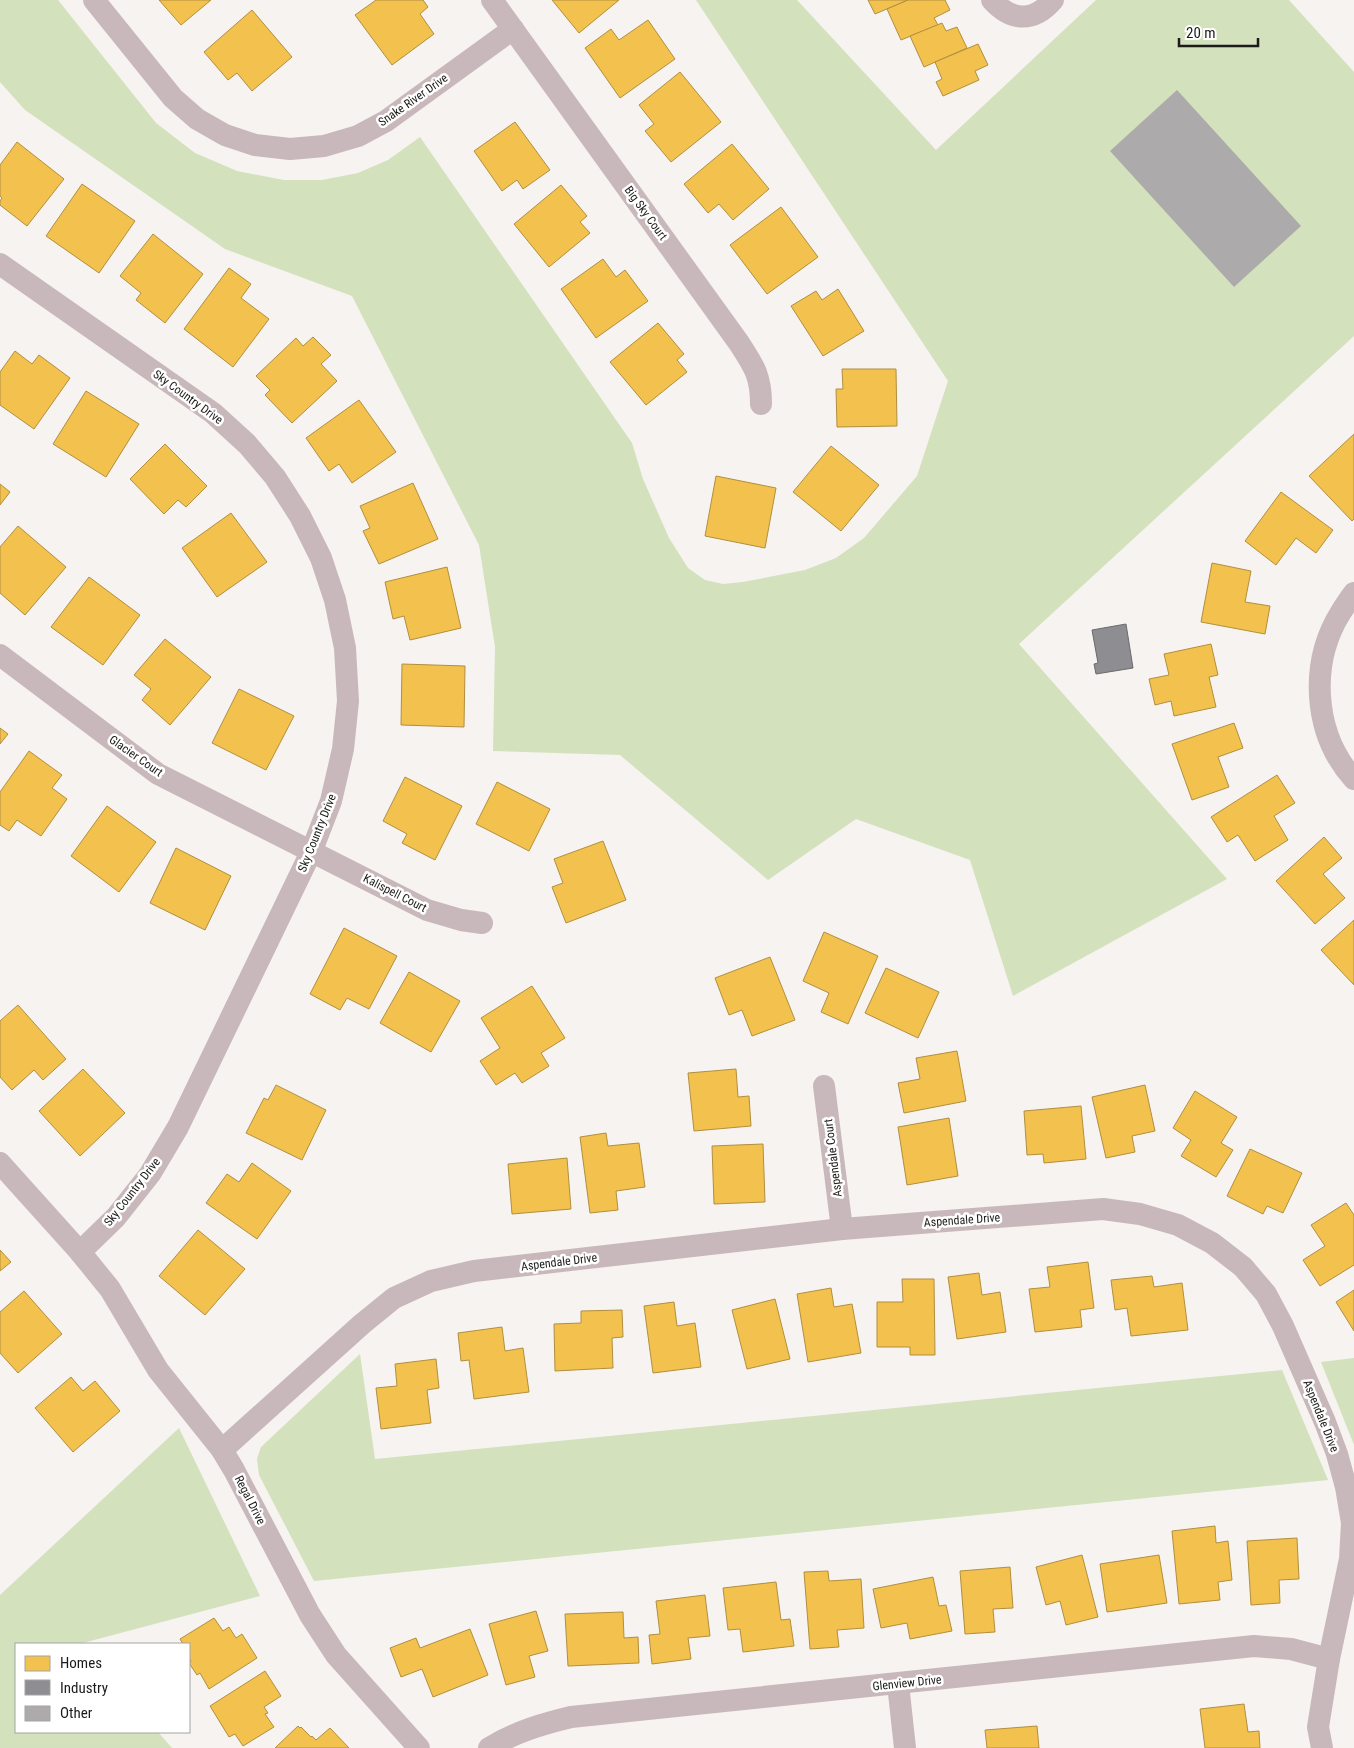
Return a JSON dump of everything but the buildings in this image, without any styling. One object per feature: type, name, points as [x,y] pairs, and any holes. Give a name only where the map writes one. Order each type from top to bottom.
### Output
[{"type":"street","name":"Snake River Drive","points":[[94,0],[173,98],[197,119],[225,135],[256,145],[290,149],[324,146],[358,136],[386,121],[513,29]]},
{"type":"street","name":"Big Sky Court","points":[[492,0],[755,367],[761,386],[761,404]]},
{"type":"street","points":[[992,0],[999,8],[1013,16],[1029,16],[1044,10],[1053,0]]},
{"type":"street","name":"Sky Country Drive","points":[[0,264],[213,413],[247,444],[275,477],[300,516],[321,558],[335,600],[345,648],[348,700],[344,749],[331,801],[312,850],[178,1127],[150,1174],[116,1216],[80,1252]]},
{"type":"street","points":[[1354,593],[1333,625],[1323,652],[1319,680],[1321,711],[1329,740],[1344,768],[1354,779]]},
{"type":"street","name":"Glacier Court","points":[[0,655],[158,774],[312,850]]},
{"type":"street","name":"Kalispell Court","points":[[312,850],[428,910],[461,920],[482,923]]},
{"type":"street","name":"Aspendale Court","points":[[824,1086],[842,1229]]},
{"type":"street","name":"Regal Drive","points":[[0,1163],[80,1252],[110,1290],[158,1370],[222,1450],[315,1623],[336,1655],[419,1748]]},
{"type":"street","name":"Aspendale Drive","points":[[222,1450],[368,1319],[394,1298],[431,1281],[474,1272],[842,1229],[1103,1209],[1140,1214],[1178,1225],[1212,1243],[1243,1267],[1266,1294],[1283,1326],[1337,1454],[1346,1487],[1352,1523],[1350,1559],[1329,1660],[1318,1727],[1322,1748]]},
{"type":"street","name":"Glenview Drive","points":[[489,1748],[501,1740],[536,1725],[571,1717],[1254,1646],[1291,1649],[1329,1660]]},
{"type":"street","points":[[898,1684],[905,1748]]},
{"type":"green space","points":[[0,0],[58,0],[156,123],[195,153],[237,171],[284,180],[322,180],[358,173],[388,160],[420,137],[632,443],[643,479],[669,538],[688,568],[705,580],[723,584],[805,570],[836,558],[864,538],[917,476],[948,381],[696,0],[797,0],[936,150],[1096,0],[1289,0],[1354,72],[1354,336],[1019,644],[1227,879],[1013,996],[970,860],[856,819],[768,880],[620,755],[493,751],[495,647],[479,545],[352,296],[225,249],[25,110],[0,82]]},
{"type":"green space","points":[[360,1354],[375,1459],[1282,1370],[1328,1480],[314,1581],[259,1475],[257,1459],[261,1447]]},
{"type":"green space","points":[[1354,1358],[1354,1445],[1321,1362]]},
{"type":"green space","points":[[179,1428],[260,1596],[83,1643],[15,1643],[15,1733],[159,1733],[172,1748],[0,1748],[0,1595]]}]
